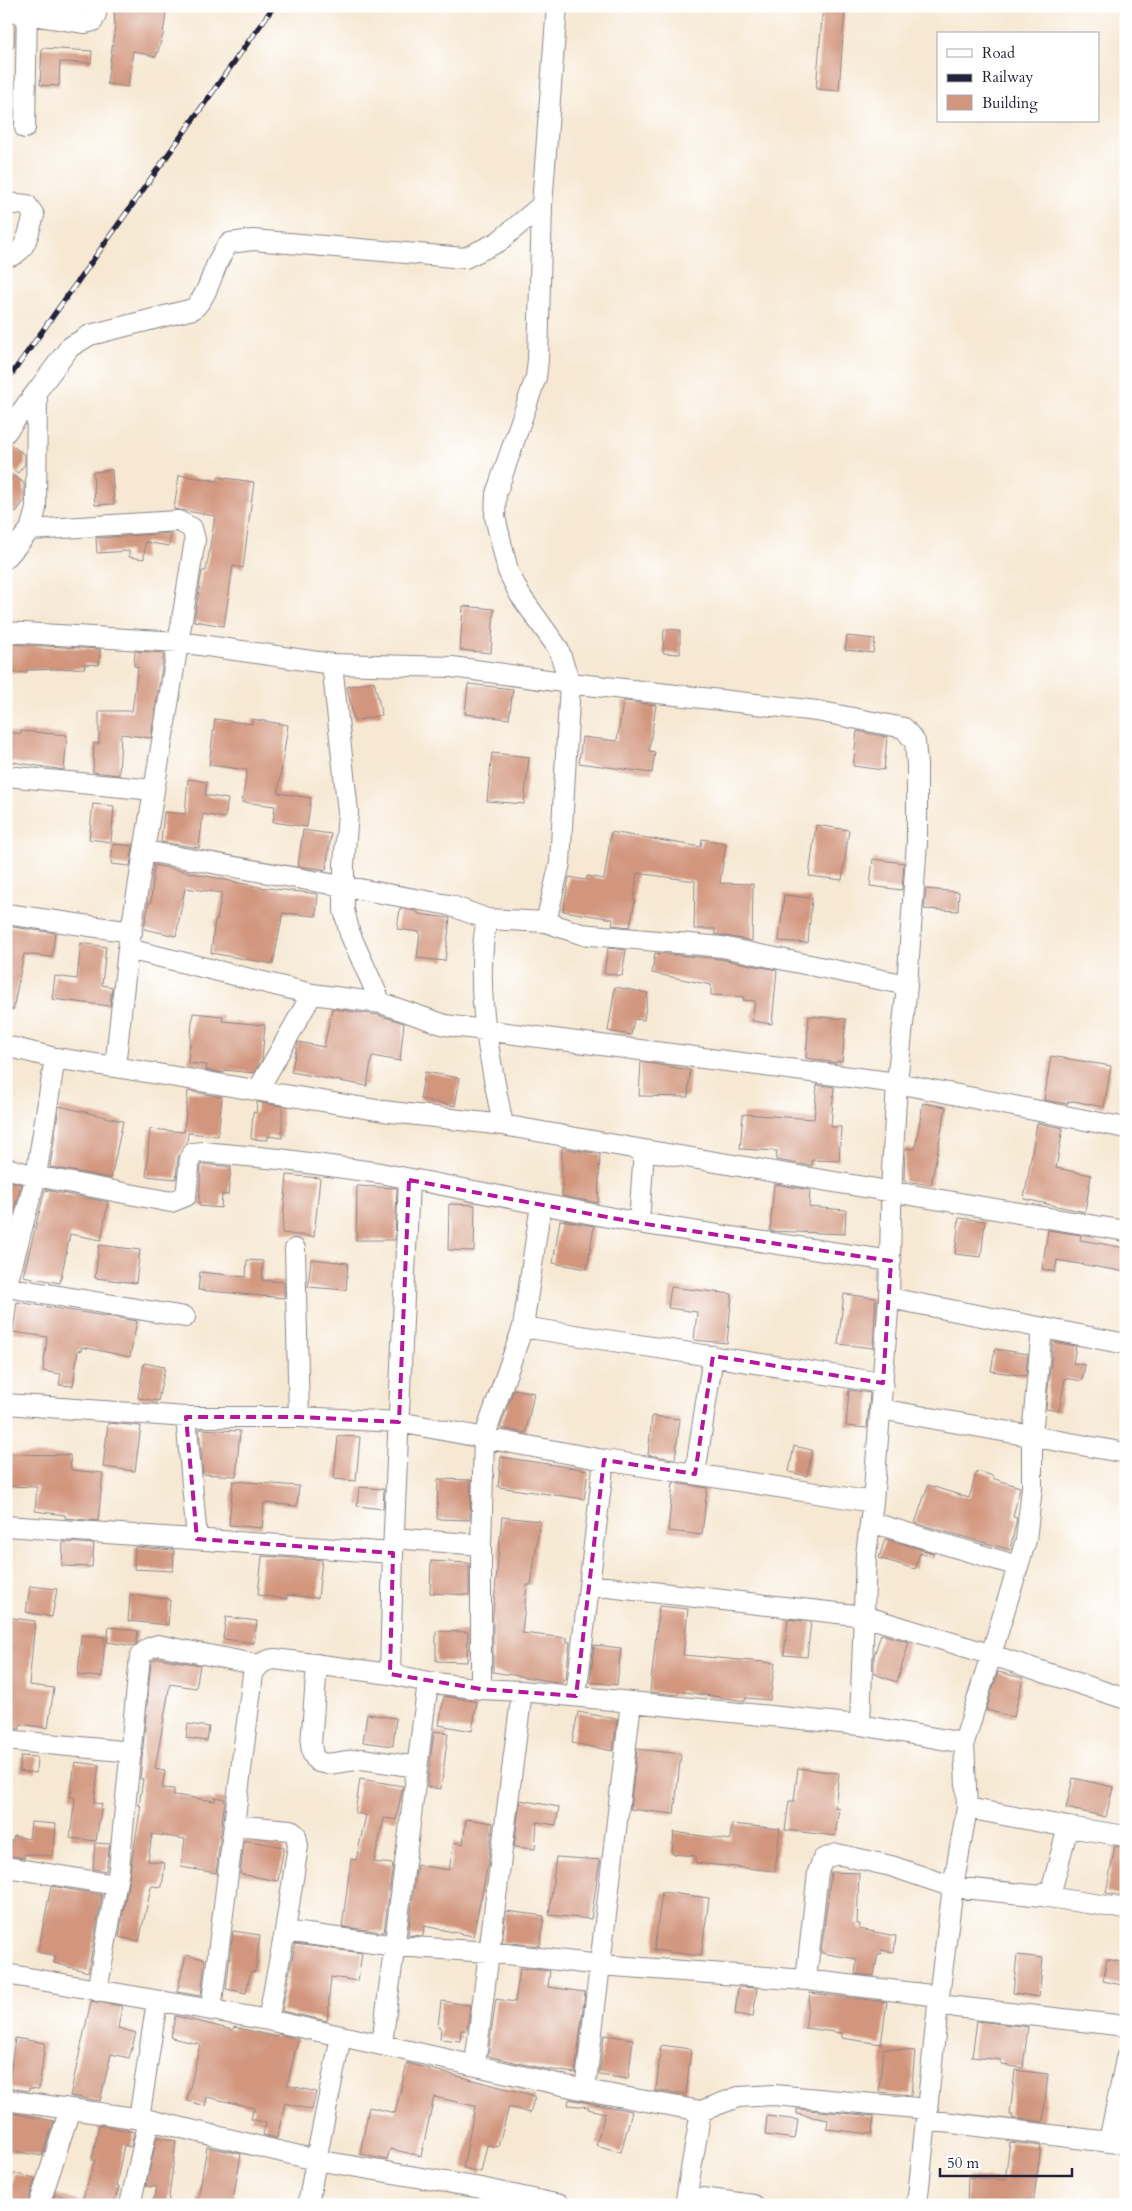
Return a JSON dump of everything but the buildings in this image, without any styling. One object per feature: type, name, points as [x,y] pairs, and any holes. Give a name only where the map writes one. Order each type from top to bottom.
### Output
[{"type":"street","points":[[6,11],[27,10],[85,23],[93,21],[96,14],[96,6]]},
{"type":"street","points":[[546,922],[560,863],[570,682],[558,648],[520,595],[508,571],[495,517],[496,494],[536,377],[542,205],[557,6]]},
{"type":"street","points":[[25,128],[27,10]]},
{"type":"street","points":[[6,203],[27,205],[34,215],[22,251],[16,256],[6,257]]},
{"type":"street","points":[[6,432],[70,347],[90,335],[193,309],[200,303],[222,251],[230,243],[253,240],[465,258],[498,242],[542,205]]},
{"type":"street","points":[[6,558],[30,530],[36,509],[37,391]]},
{"type":"street","points":[[30,530],[178,521],[192,528],[195,540],[130,940],[115,1067]]},
{"type":"street","points":[[6,632],[179,642],[332,664],[452,667],[817,711],[904,728],[915,742],[917,842],[907,986],[897,1083],[891,1260],[883,1383],[866,1554],[860,1725]]},
{"type":"street","points":[[332,664],[348,812],[344,910],[350,934],[381,1003]]},
{"type":"street","points":[[6,776],[154,790]]},
{"type":"street","points":[[145,851],[449,905],[487,919],[546,922],[581,934],[722,946],[907,986]]},
{"type":"street","points":[[6,914],[130,940],[312,994],[381,1003],[445,1025],[897,1083],[1126,1128]]},
{"type":"street","points":[[487,919],[482,946],[484,1031],[503,1126]]},
{"type":"street","points":[[258,1090],[312,994]]},
{"type":"street","points":[[6,1046],[55,1058],[383,1111],[503,1126],[1126,1231]]},
{"type":"street","points":[[55,1058],[36,1176],[6,1287],[185,1317]]},
{"type":"street","points":[[639,1223],[644,1150]]},
{"type":"street","points":[[6,1168],[36,1176],[171,1202],[186,1196],[190,1159],[193,1153],[203,1152],[380,1173],[639,1223],[891,1260]]},
{"type":"street","points":[[390,1674],[409,1180]]},
{"type":"street","points":[[481,1689],[481,1545],[484,1438],[523,1327],[541,1204]]},
{"type":"street","points":[[294,1249],[299,1416]]},
{"type":"street","points":[[889,1298],[1126,1344]]},
{"type":"street","points":[[523,1327],[883,1383]]},
{"type":"street","points":[[917,2205],[953,1887],[967,1808],[964,1742],[989,1654],[1026,1540],[1032,1488],[1032,1435],[1042,1328]]},
{"type":"street","points":[[695,1474],[712,1356]]},
{"type":"street","points":[[6,1404],[186,1417],[299,1416],[399,1422],[604,1460],[872,1502]]},
{"type":"street","points":[[880,1409],[1126,1452]]},
{"type":"street","points":[[186,1417],[197,1539]]},
{"type":"street","points":[[576,1696],[604,1460]]},
{"type":"street","points":[[870,1522],[1018,1566]]},
{"type":"street","points":[[6,1526],[197,1539],[394,1546],[481,1545]]},
{"type":"street","points":[[590,1585],[864,1616],[989,1654],[1126,1699]]},
{"type":"street","points":[[98,1991],[119,1870],[140,1656],[149,1648],[158,1645],[259,1665]]},
{"type":"street","points":[[211,2010],[253,1674],[259,1665],[267,1659],[390,1674],[428,1682],[481,1689],[576,1696],[860,1725],[964,1742]]},
{"type":"street","points":[[317,1664],[311,1745],[313,1756],[318,1762],[328,1764],[362,1759],[417,1767]]},
{"type":"street","points":[[382,2044],[396,1946],[428,1682]]},
{"type":"street","points":[[475,2064],[522,1691]]},
{"type":"street","points":[[586,2090],[631,1702]]},
{"type":"street","points":[[6,1740],[132,1752]]},
{"type":"street","points":[[967,1808],[1126,1836]]},
{"type":"street","points":[[234,1825],[290,1830],[296,1835],[298,1846],[285,1931],[268,2020]]},
{"type":"street","points":[[1042,1896],[1052,1888],[1068,1827]]},
{"type":"street","points":[[806,1980],[818,1872],[823,1859],[837,1854],[891,1866],[953,1887],[1042,1896],[1126,1909]]},
{"type":"street","points":[[6,1867],[116,1885]]},
{"type":"street","points":[[285,1931],[396,1946],[489,1952],[600,1965],[806,1980],[939,2001],[1126,2026]]},
{"type":"street","points":[[6,1974],[268,2020],[475,2064],[586,2090],[701,2111],[738,2097],[774,2094],[1117,2143],[1126,2058]]},
{"type":"street","points":[[130,2205],[144,2120],[157,2001]]},
{"type":"street","points":[[308,2205],[341,2036]]},
{"type":"street","points":[[6,2100],[144,2120],[316,2160],[481,2188],[560,2205]]},
{"type":"street","points":[[39,2205],[70,2109]]},
{"type":"street","points":[[701,2111],[686,2200],[753,2205]]},
{"type":"highlighted area","points":[[409,1180],[639,1223],[891,1261],[883,1383],[713,1356],[695,1474],[604,1460],[576,1696],[481,1689],[390,1674],[393,1553],[197,1539],[186,1417],[299,1417],[399,1422]]},
{"type":"railway","points":[[6,382],[274,6]]}]
